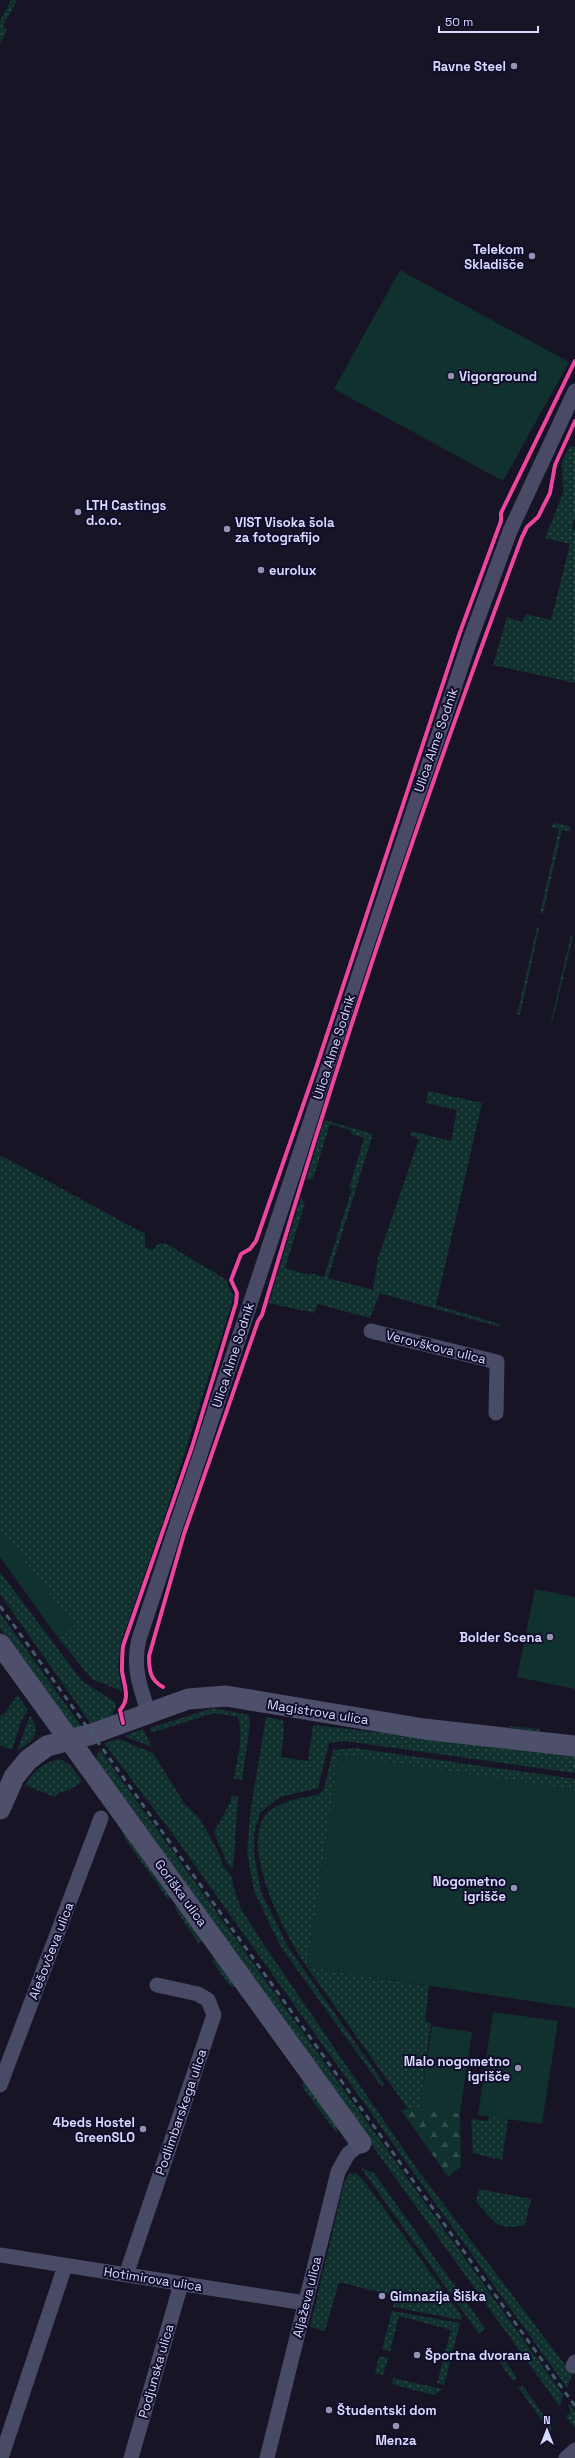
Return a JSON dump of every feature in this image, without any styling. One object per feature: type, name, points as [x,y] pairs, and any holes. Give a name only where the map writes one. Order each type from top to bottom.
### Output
[{"type":"street","name":"Ulica Alme Sodnik","points":[[149,1714],[136,1673],[136,1652],[139,1639],[470,640],[510,531],[575,391]]},
{"type":"street","name":"Verovškova ulica","points":[[371,1331],[496,1362],[496,1413]]},
{"type":"street","name":"Goriška ulica","points":[[0,1644],[67,1739],[197,1913],[361,2143]]},
{"type":"street","name":"Magistrova ulica","points":[[0,1809],[14,1777],[28,1760],[47,1746],[67,1739],[92,1734],[188,1699],[226,1696],[424,1729],[575,1746]]},
{"type":"street","name":"Alešovčeva ulica","points":[[0,2085],[101,1818]]},
{"type":"street","name":"Podlimbarskega ulica","points":[[126,2275],[214,2015],[208,2000],[198,1994],[157,1985]]},
{"type":"street","name":"Aljaževa ulica","points":[[267,2458],[338,2172],[348,2154],[361,2143]]},
{"type":"street","name":"Hotimirova ulica","points":[[0,2255],[305,2304]]},
{"type":"street","points":[[1,2458],[65,2266]]},
{"type":"street","name":"Podjunska ulica","points":[[131,2458],[181,2284]]},
{"type":"street","points":[[566,2458],[575,2450]]},
{"type":"green space","points":[[11,0],[17,0],[3,26],[7,31],[0,44],[0,21]]},
{"type":"green space","name":"Vigorground","points":[[400,270],[569,362],[503,481],[334,389]]},
{"type":"green space","points":[[570,446],[575,447],[575,515],[572,529],[575,530],[575,683],[493,665],[507,617],[521,622],[527,614],[551,620],[570,544],[545,538],[563,493],[562,462]]},
{"type":"green space","points":[[555,823],[569,826],[571,831],[562,830],[543,913],[540,913],[559,829],[550,827]]},
{"type":"green space","points":[[537,928],[539,928],[520,1015],[517,1014]]},
{"type":"green space","points":[[571,935],[573,936],[552,1023],[551,1022]]},
{"type":"green space","points":[[428,1091],[482,1103],[436,1305],[500,1324],[500,1327],[380,1293],[370,1318],[318,1304],[314,1313],[268,1303],[301,1198],[305,1203],[285,1268],[309,1275],[310,1273],[324,1277],[352,1189],[349,1188],[364,1138],[352,1134],[350,1130],[330,1124],[313,1179],[306,1180],[324,1120],[373,1134],[328,1278],[373,1290],[378,1258],[419,1139],[410,1135],[411,1131],[451,1141],[457,1110],[426,1103]]},
{"type":"green space","points":[[0,1155],[145,1234],[145,1247],[153,1250],[158,1244],[165,1243],[225,1279],[234,1297],[118,1664],[122,1691],[92,1679],[59,1639],[74,1626],[0,1529]]},
{"type":"green space","points":[[0,1529],[74,1626],[59,1639],[0,1557]]},
{"type":"green space","points":[[0,1572],[82,1681],[115,1702],[116,1708],[113,1711],[113,1716],[91,1724],[0,1594]]},
{"type":"green space","name":"Bolder Scena","points":[[535,1589],[575,1597],[575,1689],[517,1677]]},
{"type":"green space","points":[[0,1613],[82,1727],[75,1728],[69,1725],[0,1628]]},
{"type":"green space","points":[[17,1695],[28,1710],[21,1721],[12,1750],[0,1745],[0,1716],[6,1712]]},
{"type":"green space","points":[[213,1708],[249,1715],[250,1724],[242,1780],[234,1779],[240,1740],[240,1724],[238,1717],[214,1713],[151,1733],[150,1728]]},
{"type":"green space","points":[[30,1715],[34,1722],[36,1732],[28,1744],[17,1751]]},
{"type":"green space","points":[[266,1717],[283,1720],[284,1730],[281,1757],[308,1761],[313,1725],[575,1755],[575,1773],[345,1741],[329,1743],[318,1788],[280,1797],[260,1813],[254,1833],[254,1854],[261,1892],[288,1947],[385,2085],[381,2086],[281,1947],[254,1891],[247,1852],[251,1807]]},
{"type":"green space","points":[[509,1726],[540,1729],[540,1731],[509,1728]]},
{"type":"green space","points":[[143,1729],[152,1747],[124,1736]]},
{"type":"green space","points":[[119,1739],[153,1753],[184,1803],[200,1819],[219,1853],[223,1866],[232,1877],[233,1886],[241,1909],[264,1945],[417,2169],[572,2374],[567,2388],[169,1829],[104,1743]]},
{"type":"green space","points":[[354,1748],[575,1779],[575,1790],[339,1755],[307,1967],[288,1936],[269,1894],[262,1872],[258,1851],[259,1833],[264,1817],[275,1807],[290,1801],[320,1794],[324,1789],[333,1750]]},
{"type":"green space","points":[[100,1750],[563,2395],[560,2407],[95,1760]]},
{"type":"green space","points":[[339,1755],[575,1790],[575,2008],[307,1967]]},
{"type":"green space","points":[[60,1759],[70,1765],[82,1781],[75,1787],[60,1792],[55,1797],[25,1785],[35,1771],[49,1762]]},
{"type":"green space","points":[[231,1795],[238,1797],[233,1869],[227,1863],[214,1832],[231,1801]]},
{"type":"green space","points":[[115,1819],[174,1895],[168,1899],[129,1845]]},
{"type":"green space","points":[[180,1903],[203,1941],[198,1943],[174,1907]]},
{"type":"green space","points":[[219,1957],[235,1987],[230,1986],[212,1961]]},
{"type":"green space","points":[[307,1967],[429,1986],[425,2021],[431,2023],[420,2107],[408,2109]]},
{"type":"green space","name":"Malo nogometno igrišče","points":[[493,2012],[558,2021],[542,2124],[478,2115]]},
{"type":"green space","points":[[432,2026],[472,2032],[460,2113],[420,2107]]},
{"type":"green space","points":[[307,2080],[336,2124],[338,2135],[303,2088],[302,2083]]},
{"type":"green space","points":[[420,2107],[460,2113],[461,2166],[448,2177],[401,2110]]},
{"type":"green space","points":[[489,2116],[508,2119],[502,2160],[473,2153],[471,2119],[488,2121]]},
{"type":"green space","points":[[361,2168],[374,2173],[485,2328],[479,2334]]},
{"type":"green space","points":[[356,2173],[364,2181],[462,2316],[461,2320],[393,2307],[395,2296],[339,2282],[325,2331],[310,2327],[344,2183],[349,2174]]},
{"type":"green space","points":[[479,2189],[531,2199],[525,2225],[508,2227],[501,2226],[496,2223],[476,2201]]},
{"type":"green space","points":[[392,2311],[460,2323],[444,2385],[437,2383],[451,2330],[399,2316],[390,2351],[382,2349]]},
{"type":"green space","points":[[499,2351],[517,2378],[513,2381],[494,2354]]},
{"type":"green space","points":[[379,2356],[388,2358],[383,2375],[375,2373]]},
{"type":"green space","points":[[393,2378],[443,2389],[433,2395],[392,2384]]},
{"type":"green space","points":[[523,2386],[552,2427],[550,2432],[518,2387]]},
{"type":"green space","points":[[569,2403],[575,2411],[575,2428],[566,2416],[571,2411],[568,2407]]},
{"type":"railway","points":[[0,1606],[575,2406]]},
{"type":"cycle path","points":[[123,1723],[120,1710],[126,1696],[122,1671],[123,1646],[192,1447],[236,1303],[237,1293],[231,1280],[241,1254],[250,1249],[256,1241],[317,1065],[459,635],[501,521],[501,513],[575,361]]},
{"type":"cycle path","points":[[163,1687],[155,1681],[151,1674],[149,1656],[184,1534],[258,1321],[262,1315],[322,1118],[418,826],[486,633],[522,537],[527,527],[538,517],[550,493],[555,465],[575,421]]},
{"type":"place","name":"Ravne Steel","points":[[514,66]]},
{"type":"place","name":"Telekom Skladišče","points":[[532,256]]},
{"type":"place","name":"Vigorground","points":[[451,376]]},
{"type":"place","name":"LTH Castings d.o.o.","points":[[78,512]]},
{"type":"place","name":"VIST Visoka šola za fotografijo","points":[[227,529]]},
{"type":"place","name":"eurolux","points":[[261,570]]},
{"type":"place","name":"Bolder Scena","points":[[550,1637]]},
{"type":"place","name":"Nogometno igrišče","points":[[514,1888]]},
{"type":"place","name":"Malo nogometno igrišče","points":[[518,2068]]},
{"type":"place","name":"4beds Hostel GreenSLO","points":[[143,2129]]},
{"type":"place","name":"Gimnazija Šiška","points":[[382,2296]]},
{"type":"place","name":"Športna dvorana","points":[[417,2355]]},
{"type":"place","name":"Študentski dom","points":[[329,2410]]},
{"type":"place","name":"Menza","points":[[396,2426]]}]
